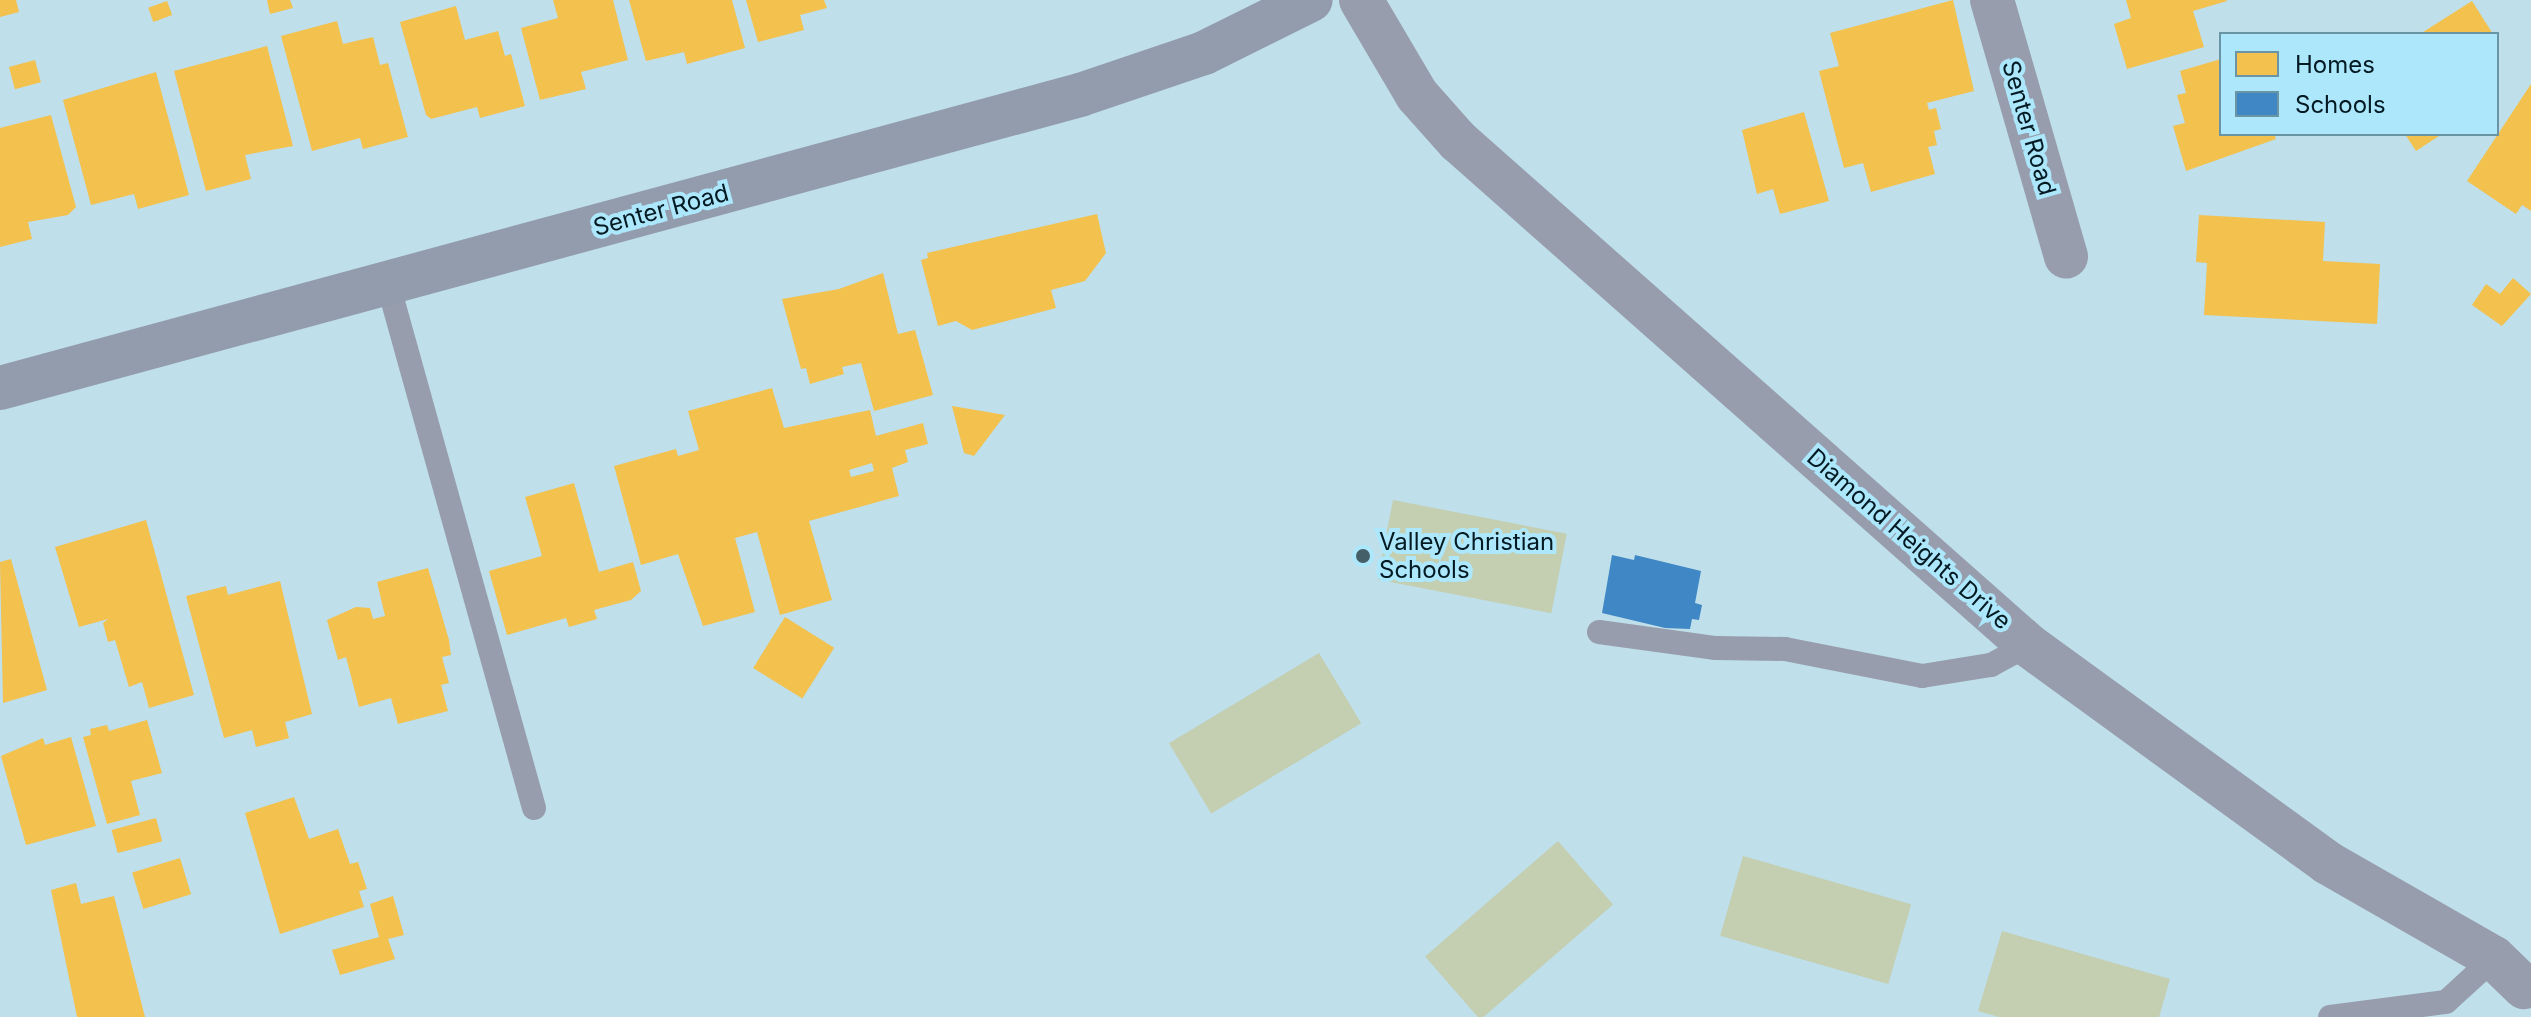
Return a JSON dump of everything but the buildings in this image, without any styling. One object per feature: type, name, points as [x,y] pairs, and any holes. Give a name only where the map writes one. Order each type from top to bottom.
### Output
[{"type":"main road","name":"Senter Road","points":[[0,388],[1080,95],[1204,53],[1311,0]]},
{"type":"street","name":"Diamond Heights Drive","points":[[1361,0],[1417,95],[1458,141],[2028,645],[2328,863],[2517,980]]},
{"type":"street","name":"Senter Road","points":[[1992,0],[2066,257]]},
{"type":"lane","points":[[388,284],[534,808]]},
{"type":"lane","points":[[1599,632],[1716,648],[1785,649],[1922,676],[1991,665],[2028,645]]},
{"type":"lane","points":[[2330,1017],[2446,1002],[2517,980]]},
{"type":"green space","points":[[1393,500],[1567,534],[1551,613],[1378,580]]},
{"type":"green space","points":[[1319,653],[1361,723],[1211,813],[1169,743]]},
{"type":"green space","points":[[1558,841],[1613,904],[1484,1017],[1478,1017],[1425,956]]},
{"type":"green space","points":[[1743,856],[1911,904],[1888,984],[1720,936]]},
{"type":"green space","points":[[2002,931],[2170,979],[2159,1017],[1999,1017],[1978,1011]]},
{"type":"place","name":"Valley Christian Schools","points":[[1363,556]]}]
